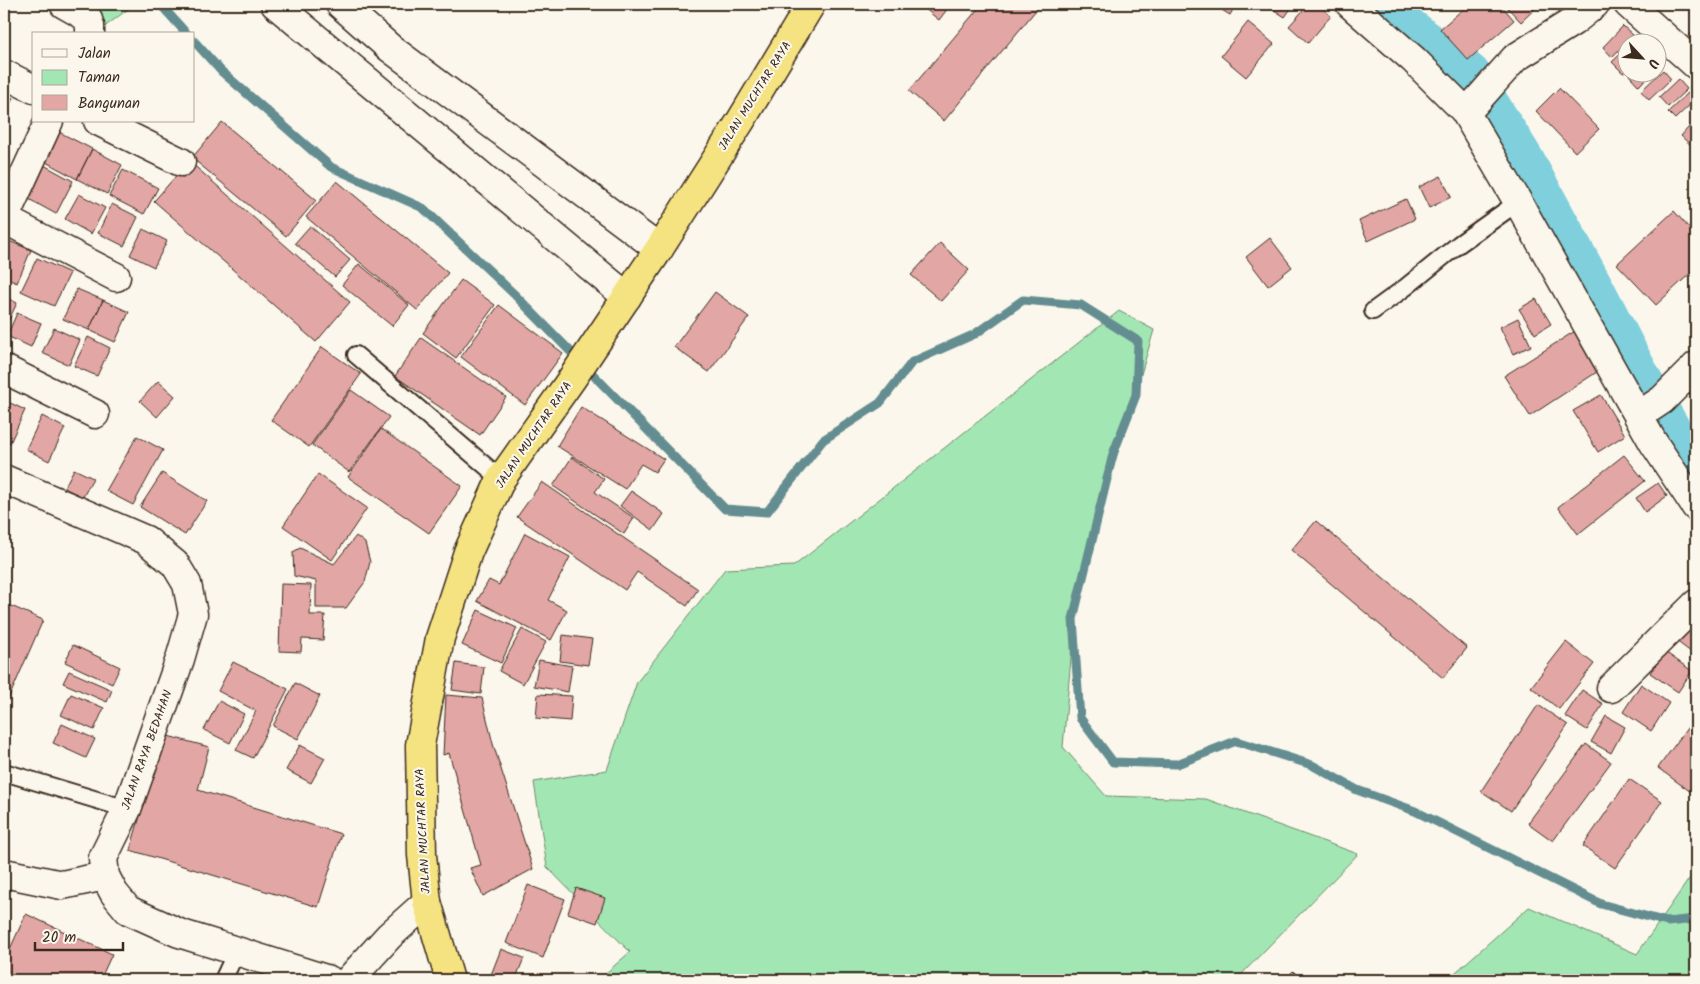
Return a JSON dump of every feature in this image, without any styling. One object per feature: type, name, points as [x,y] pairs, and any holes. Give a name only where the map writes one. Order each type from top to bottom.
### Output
[{"type":"highway","name":"JALAN MUCHTAR RAYA","points":[[450,980],[427,902],[422,855],[420,745],[440,638],[468,552],[501,478],[571,380],[659,249],[740,122],[811,4]]},
{"type":"street","points":[[64,4],[87,17],[90,32]]},
{"type":"street","points":[[275,4],[627,297]]},
{"type":"street","points":[[340,4],[390,48],[659,249]]},
{"type":"street","points":[[1350,4],[1469,107],[1518,202],[1649,408],[1653,442],[1696,506]]},
{"type":"street","points":[[1469,107],[1515,58],[1574,21],[1595,4]]},
{"type":"street","points":[[1628,4],[1696,66]]},
{"type":"street","points":[[4,74],[32,88]]},
{"type":"street","points":[[49,122],[4,219],[116,277]]},
{"type":"street","points":[[100,122],[181,162]]},
{"type":"street","points":[[1649,408],[1696,366]]},
{"type":"street","points":[[4,369],[96,414]]},
{"type":"street","name":"JALAN RAYA BEDAHAN","points":[[4,479],[146,540],[175,564],[187,584],[192,614],[188,632],[127,808],[103,858],[105,876]]},
{"type":"street","points":[[1611,688],[1696,604]]},
{"type":"street","points":[[4,873],[62,885],[105,876],[114,893],[128,910],[192,937],[329,980]]},
{"type":"street","points":[[349,980],[389,936],[427,902]]},
{"type":"lane","points":[[1373,311],[1406,288],[1459,244],[1518,202]]},
{"type":"lane","points":[[356,355],[501,478]]},
{"type":"lane","points":[[4,772],[127,808]]},
{"type":"lane","points":[[223,980],[237,950]]},
{"type":"green space","points":[[57,4],[135,4],[103,28]]},
{"type":"green space","points":[[1119,311],[1154,330],[1077,591],[1063,747],[1106,796],[1206,799],[1358,854],[1236,980],[598,980],[630,952],[547,867],[534,782],[607,770],[637,682],[725,569],[794,566]]},
{"type":"green space","points":[[1696,869],[1696,980],[1447,980],[1529,907],[1637,954]]},
{"type":"building","points":[[919,4],[951,4],[939,20]]},
{"type":"building","points":[[982,4],[1041,4],[944,121],[909,91]]},
{"type":"building","points":[[1212,4],[1236,4],[1230,15]]},
{"type":"building","points":[[1265,4],[1294,4],[1285,17]]},
{"type":"building","points":[[1309,4],[1318,4],[1331,16],[1308,43],[1289,26]]},
{"type":"building","points":[[1469,4],[1500,4],[1514,20],[1468,60],[1440,29]]},
{"type":"building","points":[[1504,4],[1540,4],[1521,22]]},
{"type":"building","points":[[1248,22],[1274,44],[1246,77],[1221,56]]},
{"type":"building","points":[[1623,26],[1630,32],[1618,32],[1618,51],[1612,57],[1603,47]]},
{"type":"building","points":[[1696,27],[1696,47],[1687,39]]},
{"type":"building","points":[[1618,56],[1618,68],[1612,62]]},
{"type":"building","points":[[1678,79],[1687,89],[1668,107],[1659,97]]},
{"type":"building","points":[[1650,82],[1668,82],[1649,100],[1641,91]]},
{"type":"building","points":[[1559,88],[1599,129],[1575,152],[1536,111]]},
{"type":"building","points":[[1688,93],[1695,100],[1675,119],[1668,112]]},
{"type":"building","points":[[4,94],[13,98],[4,117]]},
{"type":"building","points":[[1696,119],[1696,143],[1693,147],[1681,136]]},
{"type":"building","points":[[222,122],[316,200],[286,236],[192,158]]},
{"type":"building","points":[[59,132],[92,149],[77,179],[44,161]]},
{"type":"building","points":[[92,149],[122,165],[107,194],[77,179]]},
{"type":"building","points":[[189,161],[350,302],[316,342],[154,201]]},
{"type":"building","points":[[42,164],[73,181],[56,214],[25,197]]},
{"type":"building","points":[[123,170],[158,188],[144,214],[109,196]]},
{"type":"building","points":[[1441,176],[1451,197],[1429,208],[1419,187]]},
{"type":"building","points":[[337,181],[448,273],[417,310],[306,217]]},
{"type":"building","points":[[79,194],[105,208],[91,234],[65,219]]},
{"type":"building","points":[[1406,199],[1415,219],[1368,241],[1359,221]]},
{"type":"building","points":[[112,204],[138,217],[124,246],[98,233]]},
{"type":"building","points":[[1674,211],[1696,236],[1696,268],[1656,305],[1617,264]]},
{"type":"building","points":[[310,226],[350,260],[335,277],[295,243]]},
{"type":"building","points":[[143,229],[167,241],[154,267],[130,255]]},
{"type":"building","points":[[1270,238],[1292,267],[1268,286],[1246,257]]},
{"type":"building","points":[[4,239],[31,250],[17,283],[4,277]]},
{"type":"building","points":[[940,243],[969,270],[941,301],[911,275]]},
{"type":"building","points":[[37,258],[70,273],[54,306],[21,291]]},
{"type":"building","points":[[359,264],[409,305],[392,326],[342,285]]},
{"type":"building","points":[[461,280],[495,305],[456,358],[423,333]]},
{"type":"building","points":[[77,289],[103,300],[89,330],[63,319]]},
{"type":"building","points":[[715,292],[749,317],[709,372],[674,347]]},
{"type":"building","points":[[4,296],[17,303],[4,330]]},
{"type":"building","points":[[1536,299],[1551,324],[1535,334],[1519,309]]},
{"type":"building","points":[[103,300],[129,312],[115,342],[89,330]]},
{"type":"building","points":[[499,305],[563,353],[525,405],[461,357]]},
{"type":"building","points":[[17,313],[41,323],[31,347],[7,336]]},
{"type":"building","points":[[1518,318],[1531,346],[1513,354],[1500,327]]},
{"type":"building","points":[[54,328],[80,340],[69,365],[42,353]]},
{"type":"building","points":[[1575,331],[1600,370],[1530,416],[1504,376]]},
{"type":"building","points":[[88,337],[110,348],[97,376],[74,366]]},
{"type":"building","points":[[421,338],[506,397],[480,435],[395,376]]},
{"type":"building","points":[[322,347],[361,374],[309,447],[271,420]]},
{"type":"building","points":[[158,381],[175,396],[157,417],[140,401]]},
{"type":"building","points":[[351,390],[389,417],[349,472],[312,445]]},
{"type":"building","points":[[1601,395],[1625,435],[1598,452],[1573,411]]},
{"type":"building","points":[[4,400],[25,410],[10,443],[4,440]]},
{"type":"building","points":[[581,407],[664,459],[655,472],[641,464],[625,489],[557,446]]},
{"type":"building","points":[[42,416],[65,428],[49,461],[26,449]]},
{"type":"building","points":[[381,429],[462,486],[429,533],[348,477]]},
{"type":"building","points":[[137,436],[163,450],[133,505],[106,491]]},
{"type":"building","points":[[1624,455],[1645,481],[1578,534],[1558,507]]},
{"type":"building","points":[[572,457],[604,479],[595,492],[634,518],[624,534],[553,486]]},
{"type":"building","points":[[74,469],[93,478],[83,497],[64,488]]},
{"type":"building","points":[[162,473],[207,501],[185,535],[140,507]]},
{"type":"building","points":[[318,474],[367,508],[332,560],[283,526]]},
{"type":"building","points":[[542,482],[698,589],[687,606],[637,572],[625,590],[517,517]]},
{"type":"building","points":[[1658,483],[1667,496],[1645,512],[1636,498]]},
{"type":"building","points":[[631,491],[664,514],[653,530],[620,506]]},
{"type":"building","points":[[1316,521],[1467,648],[1443,678],[1291,550]]},
{"type":"building","points":[[525,533],[570,557],[548,600],[567,610],[551,640],[477,601],[489,580],[499,585]]},
{"type":"building","points":[[356,536],[365,543],[370,562],[365,582],[346,608],[316,608],[316,581],[294,576],[293,552],[300,548],[334,564]]},
{"type":"building","points":[[281,584],[311,585],[310,615],[325,615],[323,640],[302,639],[301,652],[279,651]]},
{"type":"building","points":[[9,605],[43,620],[5,707],[4,618]]},
{"type":"building","points":[[478,610],[517,628],[501,663],[462,645]]},
{"type":"building","points":[[1696,613],[1696,656],[1675,640]]},
{"type":"building","points":[[522,629],[546,642],[523,684],[499,671]]},
{"type":"building","points":[[563,635],[592,639],[588,665],[560,661]]},
{"type":"building","points":[[1566,642],[1594,664],[1559,709],[1531,687]]},
{"type":"building","points":[[73,645],[120,667],[112,684],[65,662]]},
{"type":"building","points":[[1665,652],[1692,671],[1678,692],[1650,673]]},
{"type":"building","points":[[539,660],[572,666],[568,692],[534,686]]},
{"type":"building","points":[[233,662],[288,689],[253,758],[236,750],[256,711],[218,691]]},
{"type":"building","points":[[456,663],[484,667],[481,694],[452,690]]},
{"type":"building","points":[[69,671],[112,690],[107,702],[63,683]]},
{"type":"building","points":[[295,683],[320,696],[298,739],[273,726]]},
{"type":"building","points":[[1641,684],[1669,703],[1651,731],[1623,712]]},
{"type":"building","points":[[1582,690],[1603,704],[1587,730],[1565,716]]},
{"type":"building","points":[[71,694],[104,708],[94,730],[61,715]]},
{"type":"building","points":[[538,694],[572,696],[570,721],[536,718]]},
{"type":"building","points":[[446,695],[482,698],[493,744],[533,869],[483,896],[470,868],[481,865],[449,753],[443,755]]},
{"type":"building","points":[[219,701],[244,714],[230,743],[204,730]]},
{"type":"building","points":[[1538,705],[1568,725],[1511,811],[1481,791]]},
{"type":"building","points":[[1606,716],[1625,727],[1611,753],[1591,742]]},
{"type":"building","points":[[1696,716],[1696,785],[1691,792],[1658,768]]},
{"type":"building","points":[[62,724],[95,739],[86,758],[53,743]]},
{"type":"building","points":[[164,735],[209,747],[198,790],[341,834],[318,907],[130,850]]},
{"type":"building","points":[[1586,744],[1611,762],[1553,841],[1528,823]]},
{"type":"building","points":[[300,745],[325,758],[311,783],[286,770]]},
{"type":"building","points":[[1629,779],[1662,801],[1615,868],[1583,846]]},
{"type":"building","points":[[528,885],[565,899],[543,958],[506,943]]},
{"type":"building","points":[[576,888],[605,898],[597,923],[568,913]]},
{"type":"building","points":[[26,914],[112,954],[100,980],[4,980],[4,962]]},
{"type":"building","points":[[501,949],[524,958],[515,980],[489,980]]},
{"type":"building","points":[[1293,971],[1302,980],[1284,980]]},
{"type":"waterway","points":[[160,4],[185,32]]},
{"type":"waterway","points":[[1368,4],[1466,78],[1518,161],[1640,389],[1696,483]]},
{"type":"waterway","points":[[195,42],[221,71],[331,167],[423,208],[515,295],[725,509],[767,512],[823,440],[880,403],[912,362],[975,334],[1023,300],[1081,305],[1138,341],[1136,395],[1113,454],[1073,619],[1080,718],[1113,762],[1177,764],[1236,741],[1312,765],[1357,790],[1415,811],[1601,904],[1667,922],[1696,919]]}]
